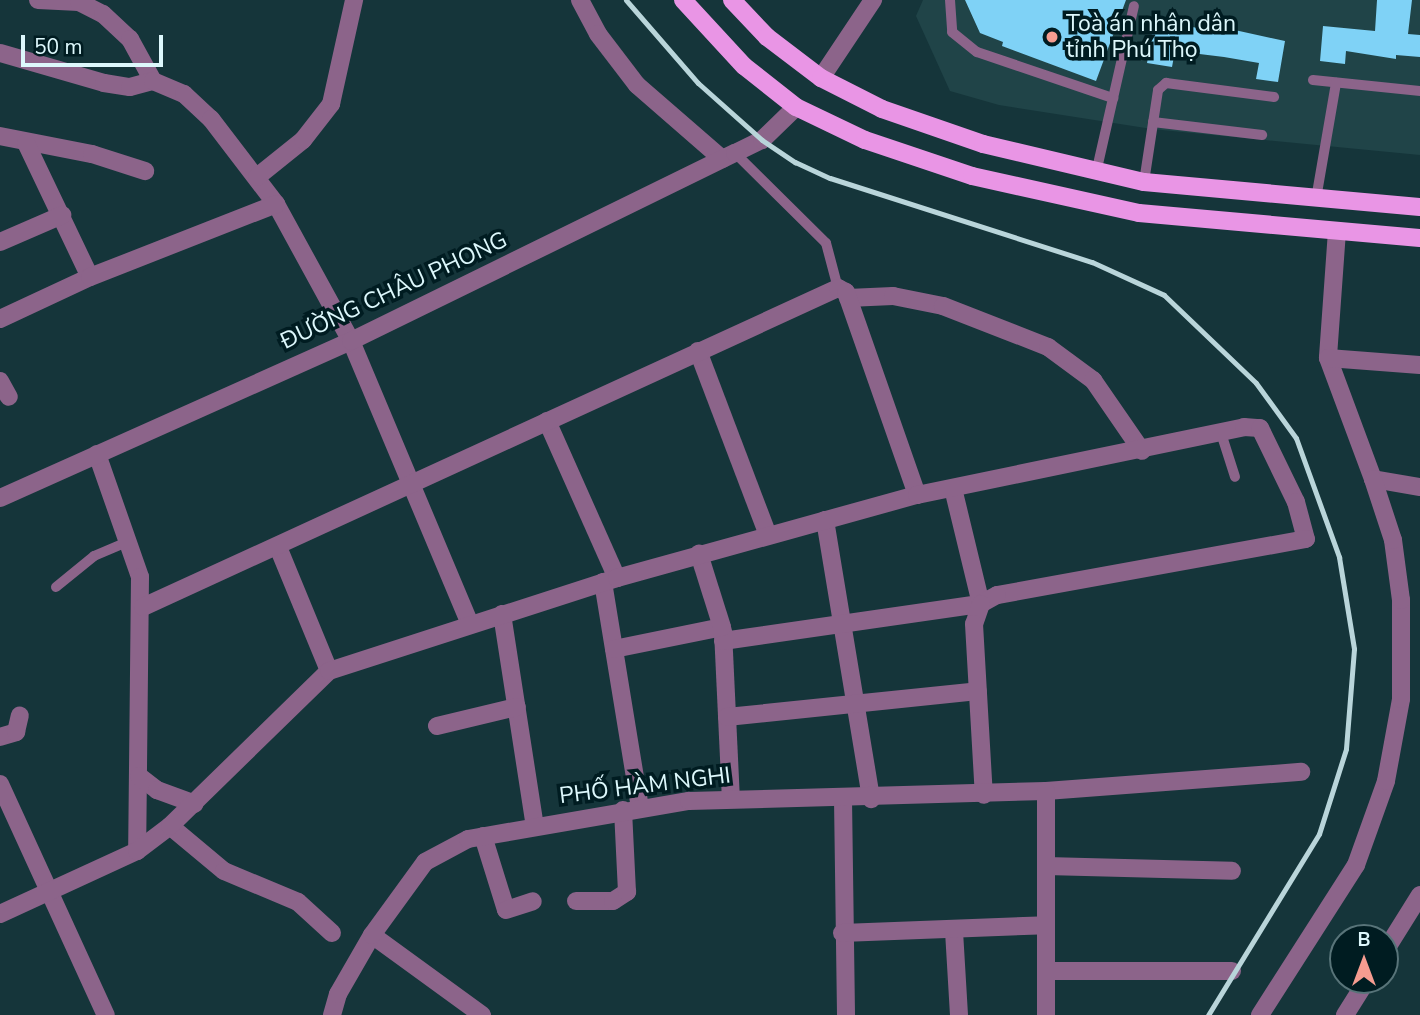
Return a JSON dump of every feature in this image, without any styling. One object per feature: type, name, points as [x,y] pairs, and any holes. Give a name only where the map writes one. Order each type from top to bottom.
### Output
[{"type":"main road","points":[[683,0],[744,66],[796,107],[865,140],[972,176],[1089,205],[1184,219],[1420,238]]},
{"type":"main road","points":[[733,0],[768,37],[821,78],[918,123],[1096,174],[1189,188],[1420,208]]},
{"type":"main road","points":[[1184,219],[1189,188]]},
{"type":"street","points":[[38,0],[79,2],[103,14],[130,39],[153,81],[198,105],[276,204],[351,341],[414,482],[470,624]]},
{"type":"street","points":[[257,177],[303,141],[331,104],[354,0]]},
{"type":"street","points":[[580,0],[598,34],[637,85],[729,156]]},
{"type":"street","points":[[821,78],[873,0]]},
{"type":"street","points":[[0,52],[104,83],[130,87],[153,81]]},
{"type":"street","name":"ĐƯỜNG CHÂU PHONG","points":[[0,498],[351,341],[762,140],[796,107]]},
{"type":"street","points":[[0,136],[26,143],[92,153],[145,171]]},
{"type":"street","points":[[26,143],[90,277]]},
{"type":"street","points":[[0,319],[90,277],[276,204]]},
{"type":"street","points":[[0,242],[62,215]]},
{"type":"street","points":[[1260,1015],[1356,865],[1386,781],[1401,699],[1402,600],[1393,540],[1328,358],[1337,231]]},
{"type":"street","points":[[843,293],[917,495]]},
{"type":"street","points":[[143,607],[698,351],[843,293],[893,296],[943,306],[1048,346],[1093,380],[1142,451]]},
{"type":"street","points":[[698,351],[768,534]]},
{"type":"street","points":[[1328,358],[1420,365]]},
{"type":"street","points":[[0,381],[9,397]]},
{"type":"street","points":[[547,421],[610,580],[614,649],[632,809],[627,892],[613,901],[576,901]]},
{"type":"street","points":[[0,914],[50,893],[137,850],[170,826],[329,671],[610,580],[768,534],[917,495],[1142,451],[1253,426],[1266,435],[1296,502],[1306,539],[997,595],[981,604],[614,649]]},
{"type":"street","points":[[97,454],[131,541],[143,607],[137,850]]},
{"type":"street","points":[[1373,479],[1420,486]]},
{"type":"street","points":[[953,488],[981,604],[974,624],[984,795]]},
{"type":"street","points":[[825,520],[844,622],[871,799]]},
{"type":"street","points":[[278,547],[329,671]]},
{"type":"street","points":[[699,554],[723,634],[731,799]]},
{"type":"street","points":[[502,614],[535,825]]},
{"type":"street","points":[[727,718],[857,701],[978,691]]},
{"type":"street","points":[[438,726],[517,707]]},
{"type":"street","points":[[0,737],[16,732],[20,715]]},
{"type":"street","name":"PHỐ HÀM NGHI","points":[[332,1015],[338,994],[372,935],[425,862],[449,846],[483,836],[632,809],[731,799],[871,799],[984,795],[1301,772]]},
{"type":"street","points":[[139,776],[157,790],[195,804]]},
{"type":"street","points":[[0,784],[106,1015]]},
{"type":"street","points":[[1046,791],[1046,1015]]},
{"type":"street","points":[[843,799],[842,933],[846,1015]]},
{"type":"street","points":[[170,826],[224,872],[298,902],[332,933]]},
{"type":"street","points":[[483,836],[506,910],[533,901]]},
{"type":"street","points":[[1046,866],[1232,871]]},
{"type":"street","points":[[1399,929],[1420,895]]},
{"type":"street","points":[[842,933],[954,931],[1046,925]]},
{"type":"street","points":[[954,931],[959,1015]]},
{"type":"street","points":[[372,935],[482,1015]]},
{"type":"street","points":[[1046,971],[1231,971]]},
{"type":"street","points":[[1345,1015],[1358,994]]},
{"type":"lane","points":[[950,0],[952,32],[977,52],[1113,98]]},
{"type":"lane","points":[[1096,174],[1134,6]]},
{"type":"lane","points":[[1312,80],[1420,91]]},
{"type":"lane","points":[[1144,182],[1158,90],[1166,83],[1274,97]]},
{"type":"lane","points":[[1316,198],[1336,83]]},
{"type":"lane","points":[[1153,122],[1262,135]]},
{"type":"lane","points":[[729,156],[826,243],[843,293]]},
{"type":"lane","points":[[1221,433],[1235,477]]},
{"type":"lane","points":[[57,587],[94,556],[131,541]]},
{"type":"shaded area","points":[[923,0],[1420,0],[1420,155],[1152,129],[999,105],[950,91],[916,16]]},
{"type":"building","name":"Toà án nhân dân tỉnh Phú Thọ","points":[[965,0],[1126,0],[1096,81],[1002,46],[1003,42],[980,33]]},
{"type":"building","points":[[1377,0],[1412,0],[1408,34],[1420,35],[1420,57],[1396,55],[1396,59],[1346,51],[1345,64],[1320,61],[1323,26],[1375,31]]},
{"type":"building","points":[[1154,21],[1211,30],[1212,25],[1285,41],[1278,82],[1256,79],[1259,63],[1224,57],[1175,51],[1172,67],[1147,63]]},
{"type":"railway","points":[[626,0],[698,83],[762,140],[795,162],[830,178],[1092,262],[1164,295],[1256,383],[1296,438],[1339,557],[1354,649],[1346,749],[1319,834],[1208,1015]]},
{"type":"place","name":"Toà án nhân dân tỉnh Phú Thọ","points":[[1052,37]]}]
